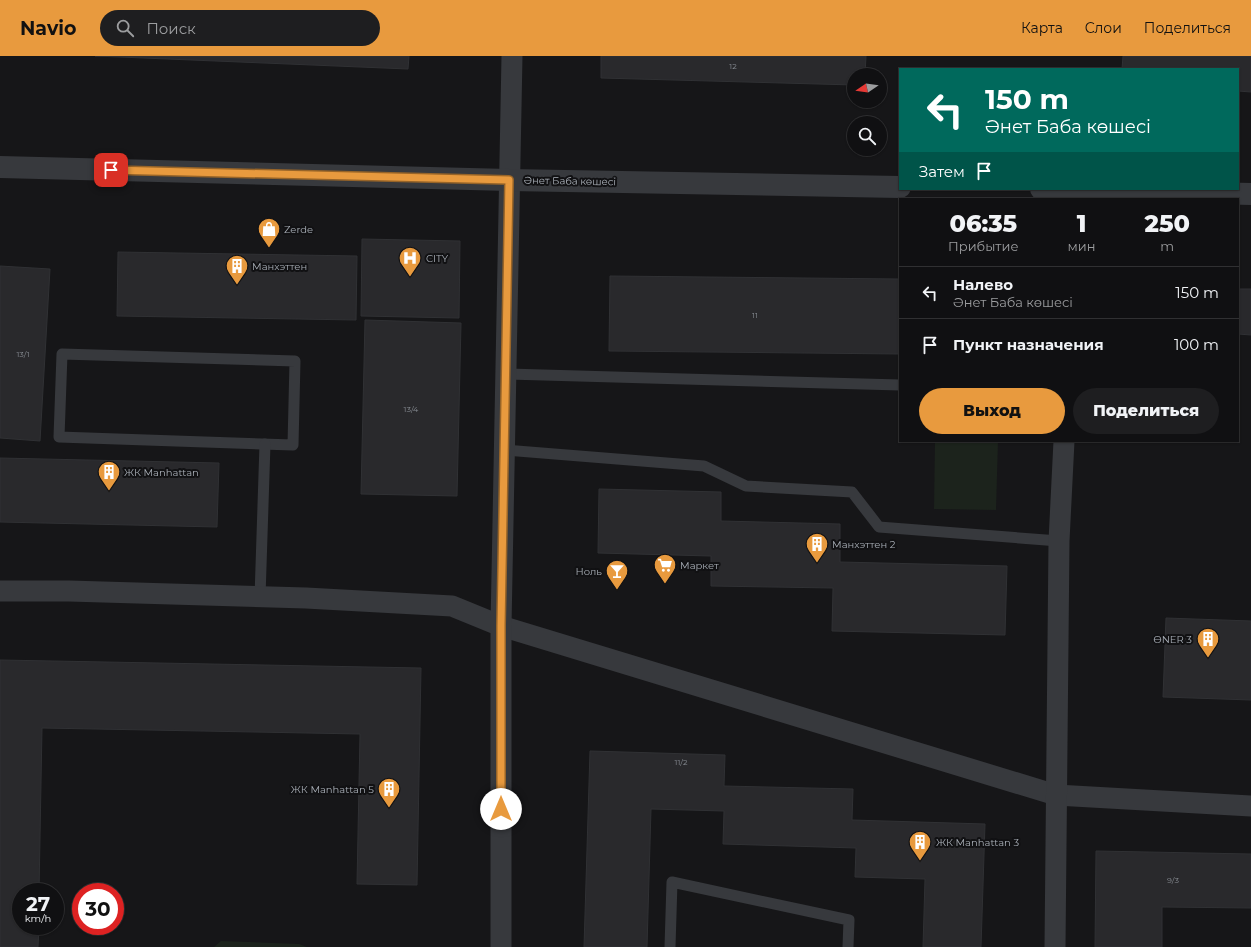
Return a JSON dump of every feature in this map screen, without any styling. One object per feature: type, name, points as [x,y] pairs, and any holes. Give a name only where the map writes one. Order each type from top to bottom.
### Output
[{"type":"street","points":[[501,947],[501,626],[512,56]]},
{"type":"street","name":"Әнет Баба көшесі","points":[[0,167],[509,180],[899,187]]},
{"type":"street","points":[[1048,190],[1075,194],[1251,194]]},
{"type":"street","points":[[1055,947],[1059,541],[1064,442]]},
{"type":"street","points":[[0,591],[69,591],[260,597],[452,606],[501,626],[1056,796],[1251,806]]},
{"type":"lane","points":[[62,354],[295,361],[293,445],[265,444],[59,437],[62,354]]},
{"type":"lane","points":[[506,374],[899,385]]},
{"type":"lane","points":[[260,597],[265,444]]},
{"type":"lane","points":[[504,450],[704,466],[746,486],[852,492],[879,527],[1059,541]]},
{"type":"lane","points":[[670,947],[672,882],[849,920],[848,947]]},
{"type":"shaded area","points":[[935,442],[998,442],[996,510],[934,509]]},
{"type":"shaded area","points":[[221,941],[299,944],[307,947],[214,947]]},
{"type":"building","points":[[95,56],[409,56],[408,69]]},
{"type":"building","points":[[601,56],[866,56],[865,68],[847,68],[847,85],[601,78]]},
{"type":"building","points":[[1123,56],[1251,56],[1251,92],[1239,91],[1239,68],[1122,68]]},
{"type":"building","name":"CITY","points":[[362,239],[460,241],[459,318],[361,316]]},
{"type":"building","name":"Манхэттен","points":[[118,252],[357,256],[356,320],[117,316]]},
{"type":"building","points":[[0,266],[50,269],[40,441],[0,438]]},
{"type":"building","points":[[610,276],[899,279],[899,354],[609,351]]},
{"type":"building","points":[[1239,289],[1251,289],[1251,335],[1239,334]]},
{"type":"building","points":[[365,320],[461,323],[457,496],[361,494]]},
{"type":"building","name":"ЖК Manhattan","points":[[0,458],[219,463],[217,527],[0,522]]},
{"type":"building","name":"Манхэттен 2","points":[[599,489],[721,492],[721,521],[840,524],[840,562],[1007,566],[1005,635],[832,631],[833,588],[711,586],[711,556],[598,553]]},
{"type":"building","name":"ӨNER 3","points":[[1166,618],[1251,621],[1251,700],[1163,697]]},
{"type":"building","name":"ЖК Manhattan 5","points":[[0,660],[421,668],[417,885],[357,884],[360,734],[42,728],[39,883],[12,883],[12,935],[39,935],[38,947],[0,947]]},
{"type":"building","name":"ЖК Manhattan 3","points":[[590,751],[725,755],[724,786],[853,789],[852,820],[985,824],[981,947],[923,947],[925,879],[855,877],[856,848],[723,844],[724,811],[651,809],[647,947],[584,947]]},
{"type":"building","points":[[1096,851],[1251,854],[1251,908],[1162,907],[1162,947],[1095,947]]},
{"type":"place","name":"Zerde","points":[[269,248]]},
{"type":"place","name":"CITY","points":[[410,278]]},
{"type":"place","name":"Манхэттен","points":[[237,286]]},
{"type":"place","name":"ЖК Manhattan","points":[[109,492]]},
{"type":"place","name":"Манхэттен 2","points":[[817,564]]},
{"type":"place","name":"Маркет","points":[[665,584]]},
{"type":"place","name":"Ноль","points":[[617,590]]},
{"type":"place","name":"ӨNER 3","points":[[1208,658]]},
{"type":"place","name":"ЖК Manhattan 5","points":[[389,808]]},
{"type":"place","name":"ЖК Manhattan 3","points":[[920,862]]},
{"type":"route","points":[[111,170],[509,180],[501,626],[501,809]]}]
